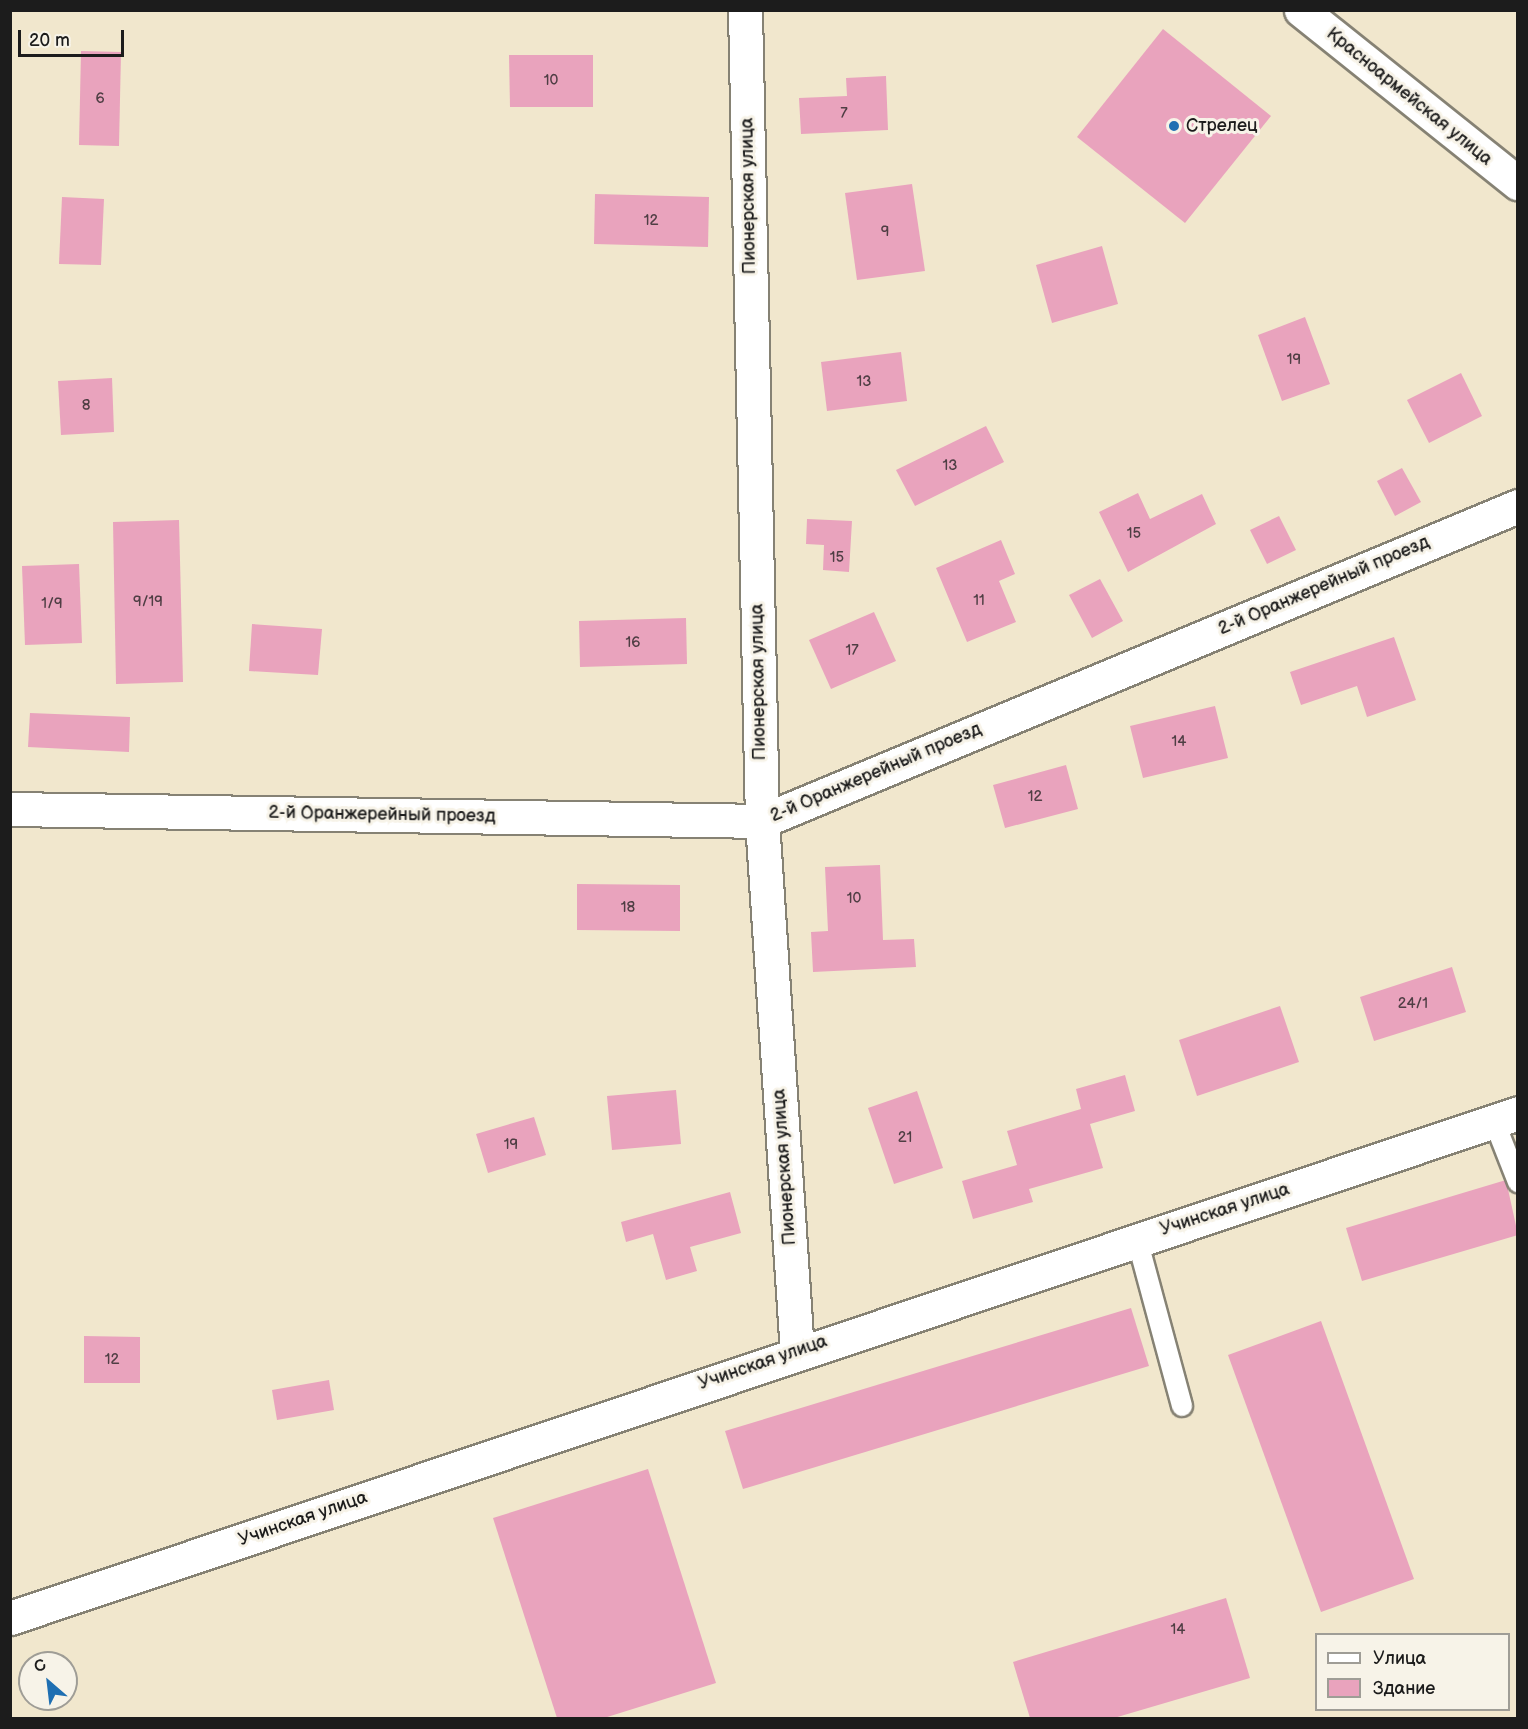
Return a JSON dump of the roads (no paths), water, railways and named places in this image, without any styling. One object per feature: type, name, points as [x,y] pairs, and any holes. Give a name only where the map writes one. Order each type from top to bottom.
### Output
[{"type":"street","name":"Пионерская улица","points":[[745,10],[762,821],[797,1352]]},
{"type":"street","name":"Красноармейская улица","points":[[1302,10],[1518,183]]},
{"type":"street","name":"2-й Оранжерейный проезд","points":[[10,809],[762,821],[1518,506]]},
{"type":"street","name":"Учинская улица","points":[[10,1618],[797,1352],[1506,1117]]},
{"type":"lane","points":[[1506,1117],[1518,1182]]},
{"type":"lane","points":[[1137,1239],[1182,1406]]},
{"type":"place","name":"Стрелец","points":[[1174,126]]}]
